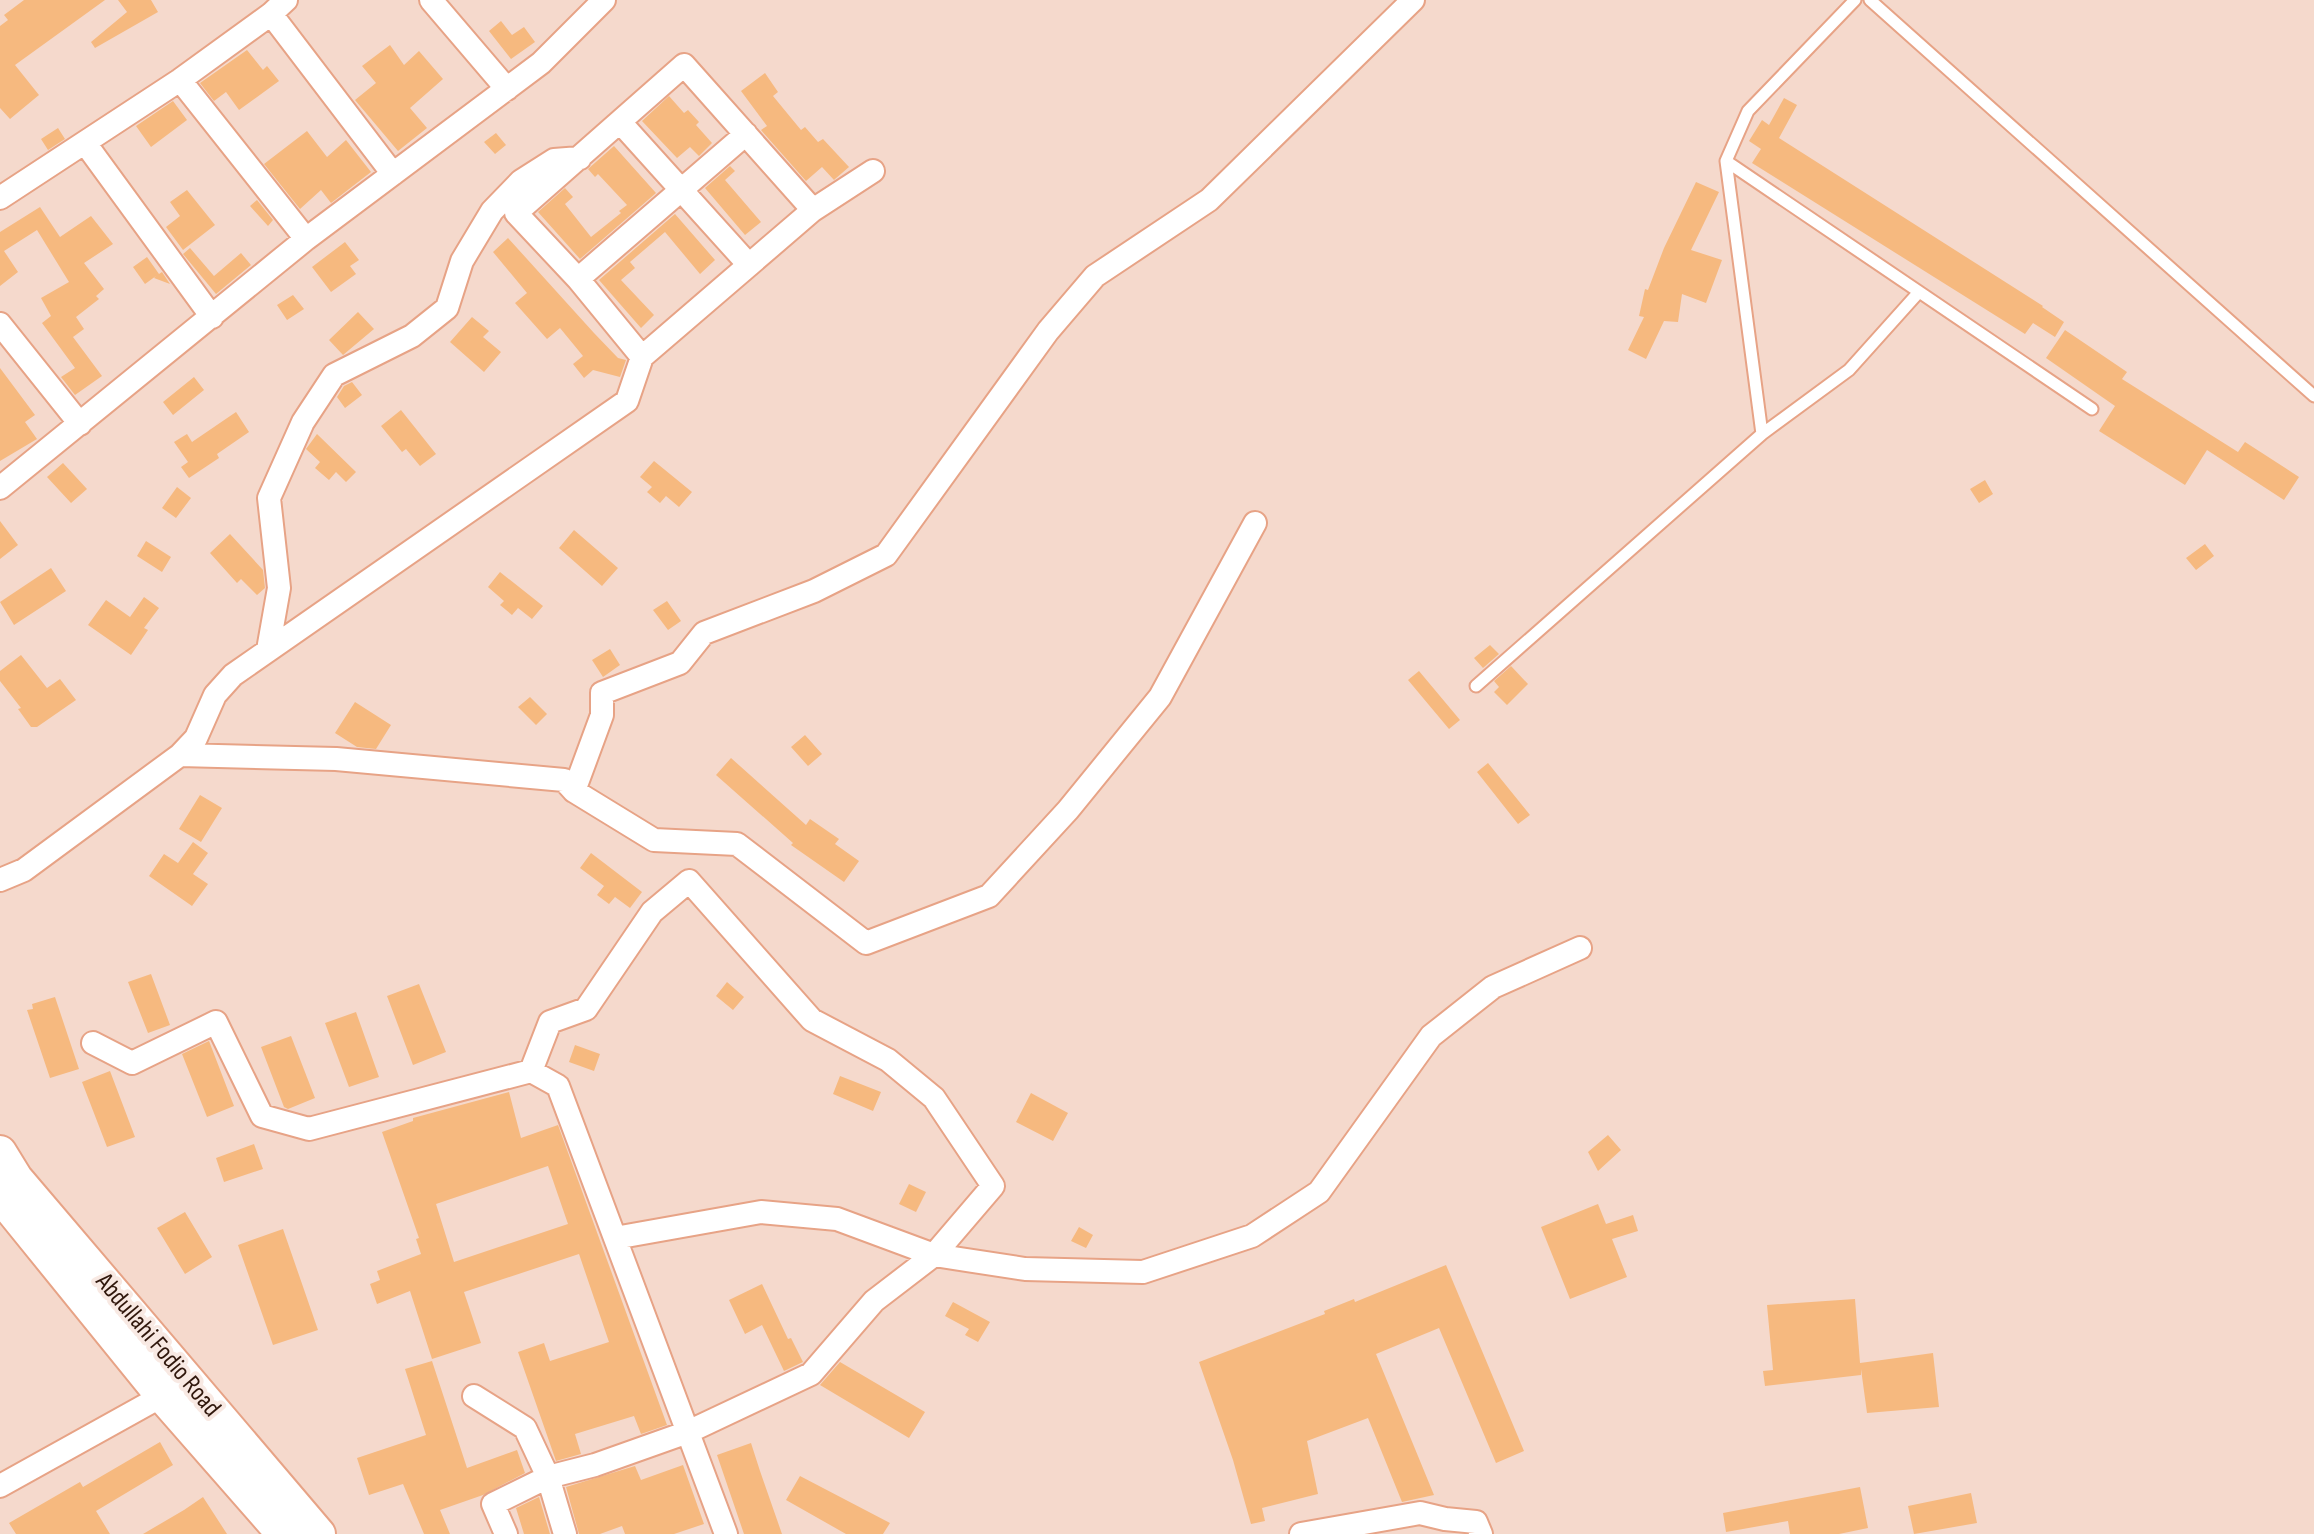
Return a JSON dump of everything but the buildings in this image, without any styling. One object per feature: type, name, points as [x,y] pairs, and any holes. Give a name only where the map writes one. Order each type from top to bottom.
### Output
[{"type":"main road","name":"Abdullahi Fodio Road","points":[[0,1152],[16,1178],[319,1534]]},
{"type":"main road","name":"Abdullahi Fodio Road","points":[[0,1196],[162,1396],[283,1534]]},
{"type":"street","points":[[431,0],[507,89]]},
{"type":"street","points":[[0,488],[306,239],[541,63],[604,0]]},
{"type":"street","points":[[574,791],[602,715],[602,693],[680,663],[704,633],[814,591],[886,555],[1048,331],[1095,276],[1209,200],[1413,0]]},
{"type":"street","points":[[0,198],[180,80],[278,7],[393,174]]},
{"type":"street","points":[[642,357],[578,279],[516,213],[684,65],[813,210]]},
{"type":"street","points":[[180,80],[306,239]]},
{"type":"street","points":[[620,122],[749,265]]},
{"type":"street","points":[[578,279],[746,134]]},
{"type":"street","points":[[85,143],[212,317]]},
{"type":"street","points":[[268,650],[279,588],[269,498],[303,422],[334,375],[412,336],[447,308],[462,261],[492,211],[521,181],[554,160],[580,158]]},
{"type":"street","points":[[0,880],[24,870],[180,755],[196,738],[215,695],[233,675],[627,401],[642,357],[813,210],[873,171]]},
{"type":"street","points":[[0,325],[80,424]]},
{"type":"street","points":[[180,755],[336,759],[564,780],[574,791],[654,840],[737,844],[866,943],[989,896],[1068,810],[1160,697],[1255,523]]},
{"type":"street","points":[[506,1534],[493,1504],[548,1477],[595,1465],[688,1432],[811,1374],[874,1301],[934,1255],[993,1186],[934,1098],[888,1060],[812,1020],[689,881],[652,912],[586,1009],[550,1022],[531,1071]]},
{"type":"street","points":[[615,1238],[761,1212],[837,1219],[934,1255],[1025,1269],[1143,1272],[1252,1236],[1319,1192],[1431,1036],[1493,987],[1580,948]]},
{"type":"street","points":[[93,1043],[132,1063],[216,1022],[262,1116],[309,1129],[531,1071],[558,1086],[726,1534]]},
{"type":"street","points":[[0,1486],[162,1396]]},
{"type":"street","points":[[474,1396],[525,1428],[548,1477],[565,1534]]},
{"type":"street","points":[[1301,1534],[1420,1513],[1476,1522],[1481,1534]]},
{"type":"lane","points":[[1762,434],[1726,161],[1748,111],[1855,0]]},
{"type":"lane","points":[[1870,0],[2314,396]]},
{"type":"lane","points":[[1726,161],[2092,409]]},
{"type":"lane","points":[[1476,686],[1762,434],[1849,370],[1919,292]]}]
